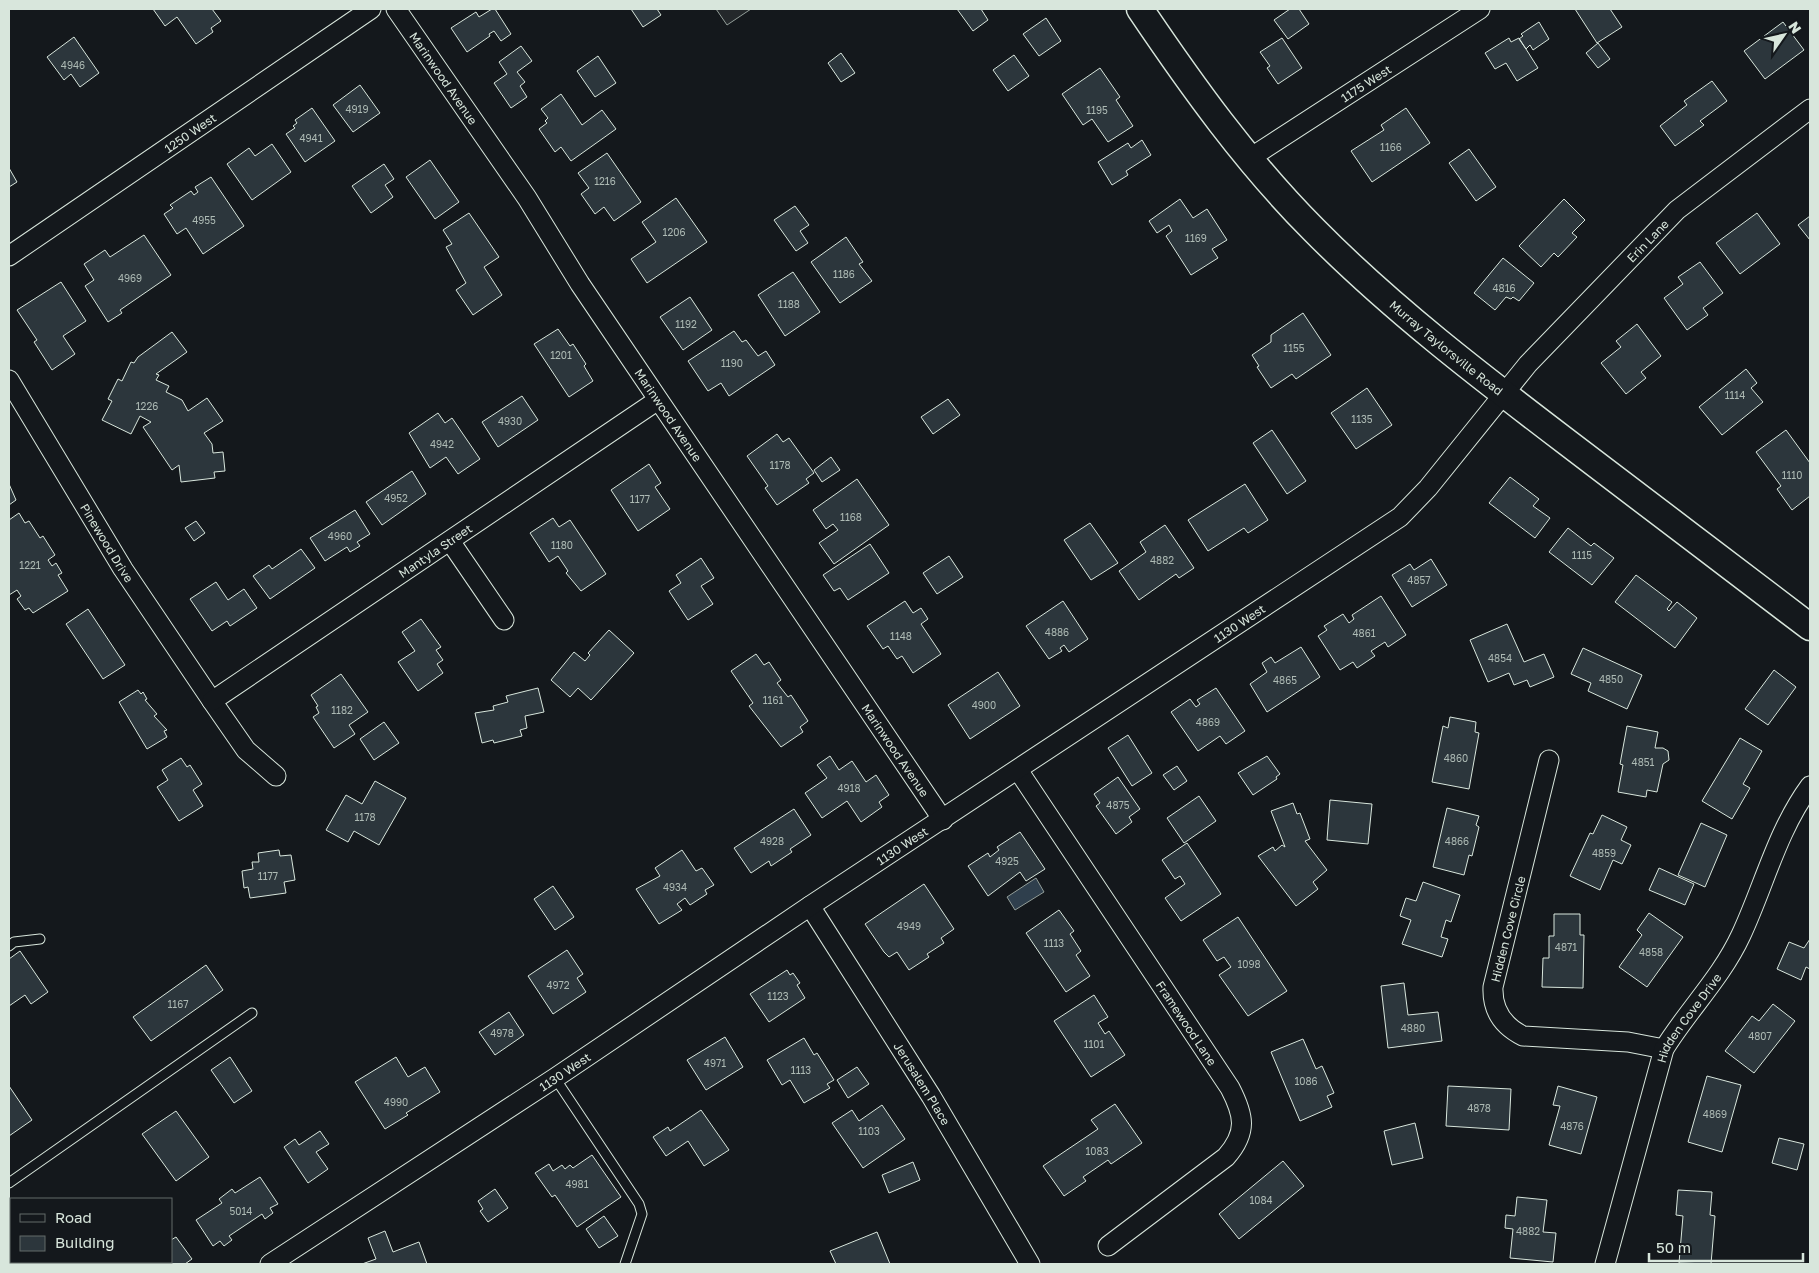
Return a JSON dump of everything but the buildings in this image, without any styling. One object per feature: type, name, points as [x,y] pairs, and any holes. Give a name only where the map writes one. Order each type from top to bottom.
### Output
[{"type":"street","name":"1250 West","points":[[9,256],[371,9]]},
{"type":"street","name":"Marinwood Avenue","points":[[396,9],[527,198],[580,284],[943,820]]},
{"type":"street","name":"Murray Taylorsville Road","points":[[1140,9],[1193,87],[1250,158],[1313,229],[1382,294],[1503,393],[1810,627]]},
{"type":"street","name":"1175 West","points":[[1250,158],[1480,9]]},
{"type":"street","name":"Erin Lane","points":[[1503,393],[1582,306],[1677,210],[1810,109]]},
{"type":"street","name":"Pinewood Drive","points":[[9,380],[123,569],[246,750],[276,776]]},
{"type":"street","name":"1130 West","points":[[270,1264],[555,1078],[810,906],[1400,517],[1428,488],[1503,393]]},
{"type":"street","name":"Mantyla Street","points":[[212,701],[658,400]]},
{"type":"street","points":[[450,541],[504,620]]},
{"type":"street","name":"Hidden Cove Circle","points":[[1549,760],[1494,987],[1493,996],[1498,1014],[1513,1031],[1523,1036],[1628,1042],[1664,1049]]},
{"type":"street","name":"Framewood Lane","points":[[1018,770],[1225,1080],[1238,1104],[1243,1123],[1235,1146],[1226,1157],[1108,1246]]},
{"type":"street","name":"Hidden Cove Drive","points":[[1605,1264],[1664,1049],[1678,1027],[1703,997],[1723,968],[1740,936],[1788,821],[1810,786]]},
{"type":"street","name":"Jerusalem Place","points":[[810,906],[931,1096],[1030,1264]]},
{"type":"lane","points":[[9,946],[14,942],[40,939]]},
{"type":"lane","points":[[9,1183],[252,1013]]},
{"type":"lane","points":[[555,1078],[639,1204],[642,1214],[625,1264]]},
{"type":"shaded area","points":[[716,9],[751,9],[727,25]]},
{"type":"water","points":[[1036,878],[1044,892],[1015,910],[1007,897]]}]
